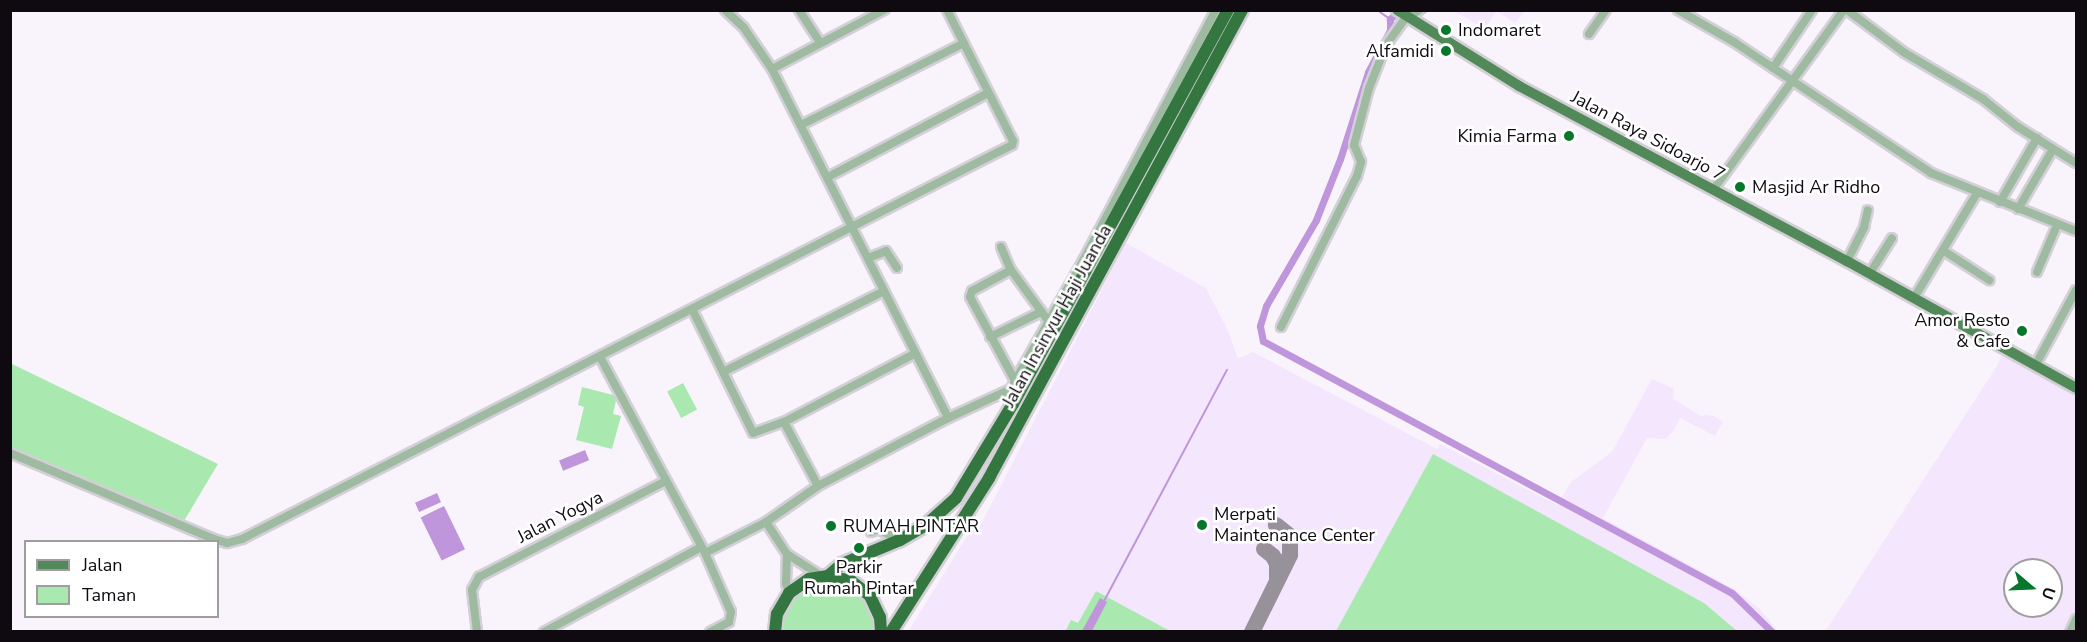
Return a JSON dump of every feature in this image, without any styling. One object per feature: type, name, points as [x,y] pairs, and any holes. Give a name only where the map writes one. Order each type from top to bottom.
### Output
[{"type":"highway","name":"Jalan Insinyur Haji Juanda","points":[[789,593],[809,579],[825,576],[842,564],[900,540],[950,507],[1013,404],[1228,10]]},
{"type":"highway","name":"Jalan Insinyur Haji Juanda","points":[[891,632],[972,507],[1242,10]]},
{"type":"highway","points":[[1175,105],[1188,112]]},
{"type":"highway","points":[[1030,373],[1042,380]]},
{"type":"highway","points":[[825,576],[851,581],[870,596],[880,617],[881,632]]},
{"type":"highway","points":[[775,632],[777,614],[789,593]]},
{"type":"main road","name":"Jalan Raya Sidoarjo 7","points":[[1409,16],[1519,86],[1870,273],[2076,388]]},
{"type":"street","points":[[725,10],[744,28],[772,69],[828,177],[856,225],[868,258],[948,418]]},
{"type":"street","points":[[799,10],[820,42]]},
{"type":"street","points":[[219,540],[232,543],[1014,144],[947,10]]},
{"type":"street","name":"Jalan Insinyur Haji Juanda","points":[[1013,404],[1013,385],[1216,10]]},
{"type":"street","points":[[1589,34],[1606,10]]},
{"type":"street","points":[[1678,10],[1712,28],[1928,171],[1977,194],[2076,231]]},
{"type":"street","points":[[1773,68],[1812,10]]},
{"type":"street","points":[[1713,190],[1846,10],[1905,53],[1989,103],[2076,163]]},
{"type":"street","points":[[772,69],[881,11]]},
{"type":"street","points":[[1281,327],[1361,166],[1354,147],[1360,119],[1380,58],[1409,16]]},
{"type":"street","points":[[801,125],[964,43]]},
{"type":"street","points":[[828,177],[988,93]]},
{"type":"street","points":[[2000,202],[2037,138]]},
{"type":"street","points":[[2018,209],[2053,148]]},
{"type":"street","points":[[1914,298],[1977,194]]},
{"type":"street","points":[[1846,261],[1864,227],[1868,210]]},
{"type":"street","points":[[2037,272],[2057,225]]},
{"type":"street","points":[[1870,273],[1892,238]]},
{"type":"street","points":[[1001,247],[1011,270],[1049,322]]},
{"type":"street","points":[[868,258],[886,251],[897,268]]},
{"type":"street","points":[[1944,251],[1989,280]]},
{"type":"street","points":[[544,632],[703,550],[766,522],[818,486],[1013,385],[970,295],[972,291],[1011,270]]},
{"type":"street","points":[[2035,366],[2076,290]]},
{"type":"street","points":[[723,372],[884,291]]},
{"type":"street","points":[[692,309],[753,433],[784,422],[914,354]]},
{"type":"street","points":[[990,337],[1041,312]]},
{"type":"street","points":[[600,357],[703,550],[731,612],[729,621],[710,632]]},
{"type":"street","points":[[784,422],[818,486]]},
{"type":"street","points":[[10,453],[218,540]]},
{"type":"street","name":"Jalan Yogya","points":[[477,632],[473,585],[479,577],[666,481]]},
{"type":"street","points":[[766,522],[787,554],[825,576]]},
{"type":"street","points":[[871,532],[878,529],[900,540]]},
{"type":"street","points":[[787,554],[786,583],[789,593]]},
{"type":"street","points":[[2070,632],[2076,619]]},
{"type":"shaded area","points":[[1454,11],[1496,11],[1485,29]]},
{"type":"shaded area","points":[[1496,11],[1525,11],[1515,23]]},
{"type":"shaded area","points":[[1126,243],[1206,288],[1229,333],[1238,359],[1253,352],[1437,449],[1440,444],[1557,505],[1571,482],[1612,452],[1652,379],[1674,389],[1673,399],[1703,417],[1704,415],[1714,416],[1723,422],[1715,436],[1680,418],[1666,439],[1647,438],[1603,518],[1734,589],[1759,608],[1778,631],[908,632],[972,528],[978,530]]},
{"type":"shaded area","points":[[2003,352],[2076,394],[2076,612],[2067,631],[1825,632],[1997,366]]},
{"type":"shaded area","points":[[585,450],[589,460],[563,471],[559,460]]},
{"type":"shaded area","points":[[437,493],[441,502],[419,512],[415,503]]},
{"type":"shaded area","points":[[444,506],[465,549],[442,561],[421,517]]},
{"type":"shaded area","points":[[1100,598],[1107,602],[1092,631],[1082,631]]},
{"type":"green space","points":[[10,363],[218,464],[184,521],[11,450]]},
{"type":"green space","points":[[683,383],[697,409],[681,418],[667,391]]},
{"type":"green space","points":[[582,387],[617,396],[613,414],[621,416],[612,449],[576,440],[584,407],[578,405]]},
{"type":"green space","points":[[1433,454],[1704,603],[1737,631],[1336,631]]},
{"type":"green space","points":[[827,585],[842,587],[855,593],[865,603],[872,616],[874,631],[782,631],[784,618],[790,605],[800,594],[813,587]]},
{"type":"green space","points":[[1096,591],[1170,631],[1065,632],[1071,620],[1078,623]]},
{"type":"waterway","points":[[1377,10],[1390,19]]},
{"type":"waterway","points":[[1399,10],[1390,19],[1390,30],[1368,72],[1340,159],[1316,220],[1266,306],[1260,326],[1263,341],[1732,593],[1772,632]]},
{"type":"waterway","points":[[1418,17],[1428,10]]},
{"type":"waterway","points":[[1401,30],[1411,22]]},
{"type":"waterway","points":[[1103,603],[1227,370]]},
{"type":"taxiway","points":[[1252,632],[1290,555],[1290,536],[1276,525]]},
{"type":"taxiway","points":[[1264,549],[1273,556],[1277,564],[1277,580]]},
{"type":"place","name":"Indomaret","points":[[1446,30]]},
{"type":"place","name":"Alfamidi","points":[[1446,51]]},
{"type":"place","name":"Kimia Farma","points":[[1569,136]]},
{"type":"place","name":"Masjid Ar Ridho","points":[[1740,187]]},
{"type":"place","name":"Amor Resto & Cafe","points":[[2022,331]]},
{"type":"place","name":"Merpati Maintenance Center","points":[[1202,525]]},
{"type":"place","name":"RUMAH PINTAR","points":[[831,526]]},
{"type":"place","name":"Parkir Rumah Pintar","points":[[859,548]]}]
